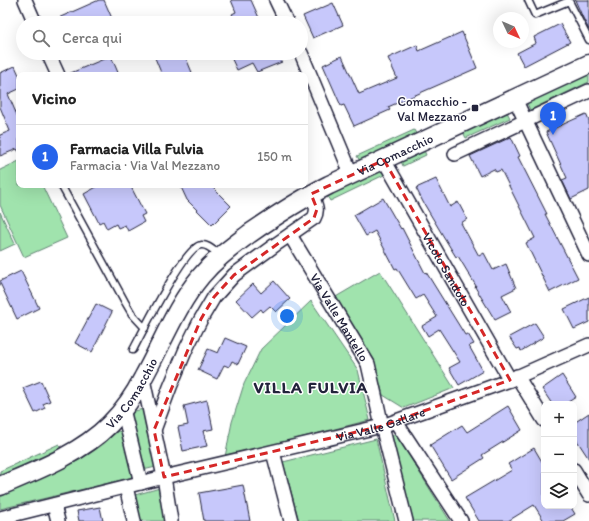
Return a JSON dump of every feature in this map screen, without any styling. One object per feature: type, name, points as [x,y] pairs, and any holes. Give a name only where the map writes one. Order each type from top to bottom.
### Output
[{"type":"main road","name":"Via Comacchio","points":[[0,486],[41,469],[75,451],[110,424],[134,394],[178,311],[201,276],[221,256],[272,218],[311,194],[589,64]]},
{"type":"street","points":[[25,0],[32,16]]},
{"type":"street","points":[[276,0],[284,16]]},
{"type":"street","points":[[51,60],[57,72]]},
{"type":"street","points":[[303,60],[351,175]]},
{"type":"street","points":[[455,154],[589,91]]},
{"type":"street","points":[[515,99],[589,255]]},
{"type":"street","name":"Vicolo Sandolo","points":[[384,160],[513,378],[541,416]]},
{"type":"street","name":"Via Comacchio","points":[[154,430],[170,386],[186,349],[214,297],[234,275],[314,218],[317,213],[317,209],[311,194]]},
{"type":"street","name":"Via Valle Mantello","points":[[290,235],[368,364],[406,521]]},
{"type":"street","name":"Via Valle Gallare","points":[[0,518],[164,477],[396,422],[513,378],[589,345]]},
{"type":"street","points":[[143,379],[164,477],[171,521]]},
{"type":"street","points":[[123,409],[141,483]]},
{"type":"street","points":[[396,422],[461,521]]},
{"type":"street","points":[[273,452],[291,521]]},
{"type":"street","points":[[576,473],[589,495]]},
{"type":"street","points":[[126,487],[134,521]]},
{"type":"street","points":[[54,505],[58,521]]},
{"type":"lane","points":[[528,0],[536,15],[569,1],[589,40]]},
{"type":"lane","points":[[63,188],[125,302],[132,314],[144,328]]},
{"type":"lane","name":"Via Comacchio","points":[[133,350],[153,310],[169,283],[195,248],[203,245],[207,246],[221,256]]},
{"type":"highlighted area","points":[[384,160],[510,380],[382,426],[164,477],[154,430],[201,319],[214,297],[234,275],[314,218],[317,209],[311,194]]},
{"type":"green space","points":[[589,71],[589,82],[530,110],[526,101]]},
{"type":"green space","points":[[506,110],[510,118],[466,138],[462,130]]},
{"type":"green space","points":[[414,130],[418,137],[361,163],[357,156]]},
{"type":"green space","points":[[423,148],[426,155],[403,166],[400,159]]},
{"type":"green space","points":[[16,162],[16,188],[43,188],[67,238],[24,257],[0,205],[0,170]]},
{"type":"green space","points":[[381,168],[384,175],[330,201],[326,194]]},
{"type":"green space","points":[[0,212],[15,244],[0,251]]},
{"type":"green space","points":[[380,271],[454,388],[404,408],[383,395],[374,363],[334,298]]},
{"type":"green space","points":[[311,301],[358,370],[370,420],[225,457],[232,422],[244,384],[261,349]]},
{"type":"green space","points":[[143,409],[156,467],[143,470],[131,412]]},
{"type":"green space","points":[[118,431],[124,433],[134,477],[0,509],[0,495],[66,467],[90,453]]},
{"type":"green space","points":[[390,434],[396,435],[450,521],[412,521]]},
{"type":"green space","points":[[376,439],[395,521],[299,521],[283,462]]},
{"type":"green space","points":[[59,444],[62,450],[0,479],[0,471]]},
{"type":"green space","points":[[160,488],[166,521],[137,521],[131,496]]},
{"type":"building","points":[[99,0],[104,0],[111,16],[63,16]]},
{"type":"building","points":[[231,0],[251,0],[258,16],[233,16],[232,14],[236,12]]},
{"type":"building","points":[[575,0],[589,0],[589,30],[583,18]]},
{"type":"building","points":[[333,3],[343,25],[313,38],[308,27],[308,16],[303,16]]},
{"type":"building","points":[[560,24],[570,42],[524,66],[517,53],[536,43],[534,37]]},
{"type":"building","points":[[462,32],[477,68],[388,107],[390,110],[354,126],[344,105],[341,106],[323,65],[342,56],[359,94],[397,78],[388,58],[417,45],[419,51]]},
{"type":"building","points":[[102,60],[113,60],[118,72],[73,72]]},
{"type":"building","points":[[156,60],[187,60],[192,72],[161,72]]},
{"type":"building","points":[[232,60],[281,60],[282,62],[257,72],[252,63],[237,70]]},
{"type":"building","points":[[15,66],[18,72],[16,72],[16,90],[8,94],[16,113],[16,149],[0,156],[0,135],[10,131],[0,107],[0,73]]},
{"type":"building","points":[[586,114],[589,121],[589,190],[571,199],[562,180],[567,178],[546,132]]},
{"type":"building","points":[[511,137],[520,156],[518,157],[547,214],[545,214],[578,278],[550,292],[526,243],[535,238],[501,170],[496,172],[494,169],[480,176],[470,156]]},
{"type":"building","points":[[436,179],[450,207],[458,202],[467,219],[461,223],[479,256],[484,253],[493,270],[506,264],[516,288],[502,295],[511,312],[495,320],[458,256],[456,257],[442,234],[416,188]]},
{"type":"building","points":[[95,188],[132,188],[145,214],[141,216],[144,222],[128,231],[125,225],[118,228],[116,224],[107,229],[103,221],[99,223],[84,194]]},
{"type":"building","points":[[181,188],[213,188],[231,206],[212,225],[187,200]]},
{"type":"building","points":[[383,198],[401,229],[402,228],[425,273],[426,272],[465,335],[468,334],[474,344],[469,346],[483,371],[459,385],[449,368],[460,362],[439,329],[428,336],[422,326],[437,317],[423,295],[416,299],[397,268],[395,269],[375,231],[366,236],[354,215]]},
{"type":"building","points":[[21,271],[39,308],[17,319],[0,281]]},
{"type":"building","points":[[274,281],[290,299],[276,312],[270,306],[263,312],[261,309],[252,317],[236,300],[253,284],[261,293]]},
{"type":"building","points":[[589,297],[589,322],[574,329],[564,309]]},
{"type":"building","points":[[96,304],[112,312],[92,352],[75,343]]},
{"type":"building","points":[[535,323],[544,337],[521,351],[520,348],[517,349],[509,337]]},
{"type":"building","points":[[225,338],[246,347],[238,364],[232,361],[229,367],[224,365],[217,379],[198,370],[208,349],[218,353]]},
{"type":"building","points":[[562,375],[576,397],[570,401],[550,401],[542,389]]},
{"type":"building","points":[[41,381],[50,401],[43,404],[45,408],[35,413],[23,388]]},
{"type":"building","points":[[207,400],[213,429],[203,431],[207,446],[183,451],[178,427],[188,425],[184,406]]},
{"type":"building","points":[[508,406],[522,430],[482,455],[484,458],[451,479],[430,445],[462,425],[467,432]]},
{"type":"building","points":[[589,413],[589,459],[577,441],[577,421]]},
{"type":"building","points":[[534,448],[541,460],[541,509],[572,509],[575,514],[563,521],[544,521],[534,505],[508,521],[479,521],[465,498],[512,470],[508,464]]},
{"type":"building","points":[[243,485],[250,521],[204,521],[199,493]]},
{"type":"building","points":[[100,507],[103,521],[79,521],[77,511]]},
{"type":"place","name":"Comacchio - Val Mezzano","points":[[475,108]]},
{"type":"place","name":"Farmacia Villa Fulvia","points":[[553,135]]},
{"type":"district","name":"VILLA FULVIA","points":[[311,387]]}]
